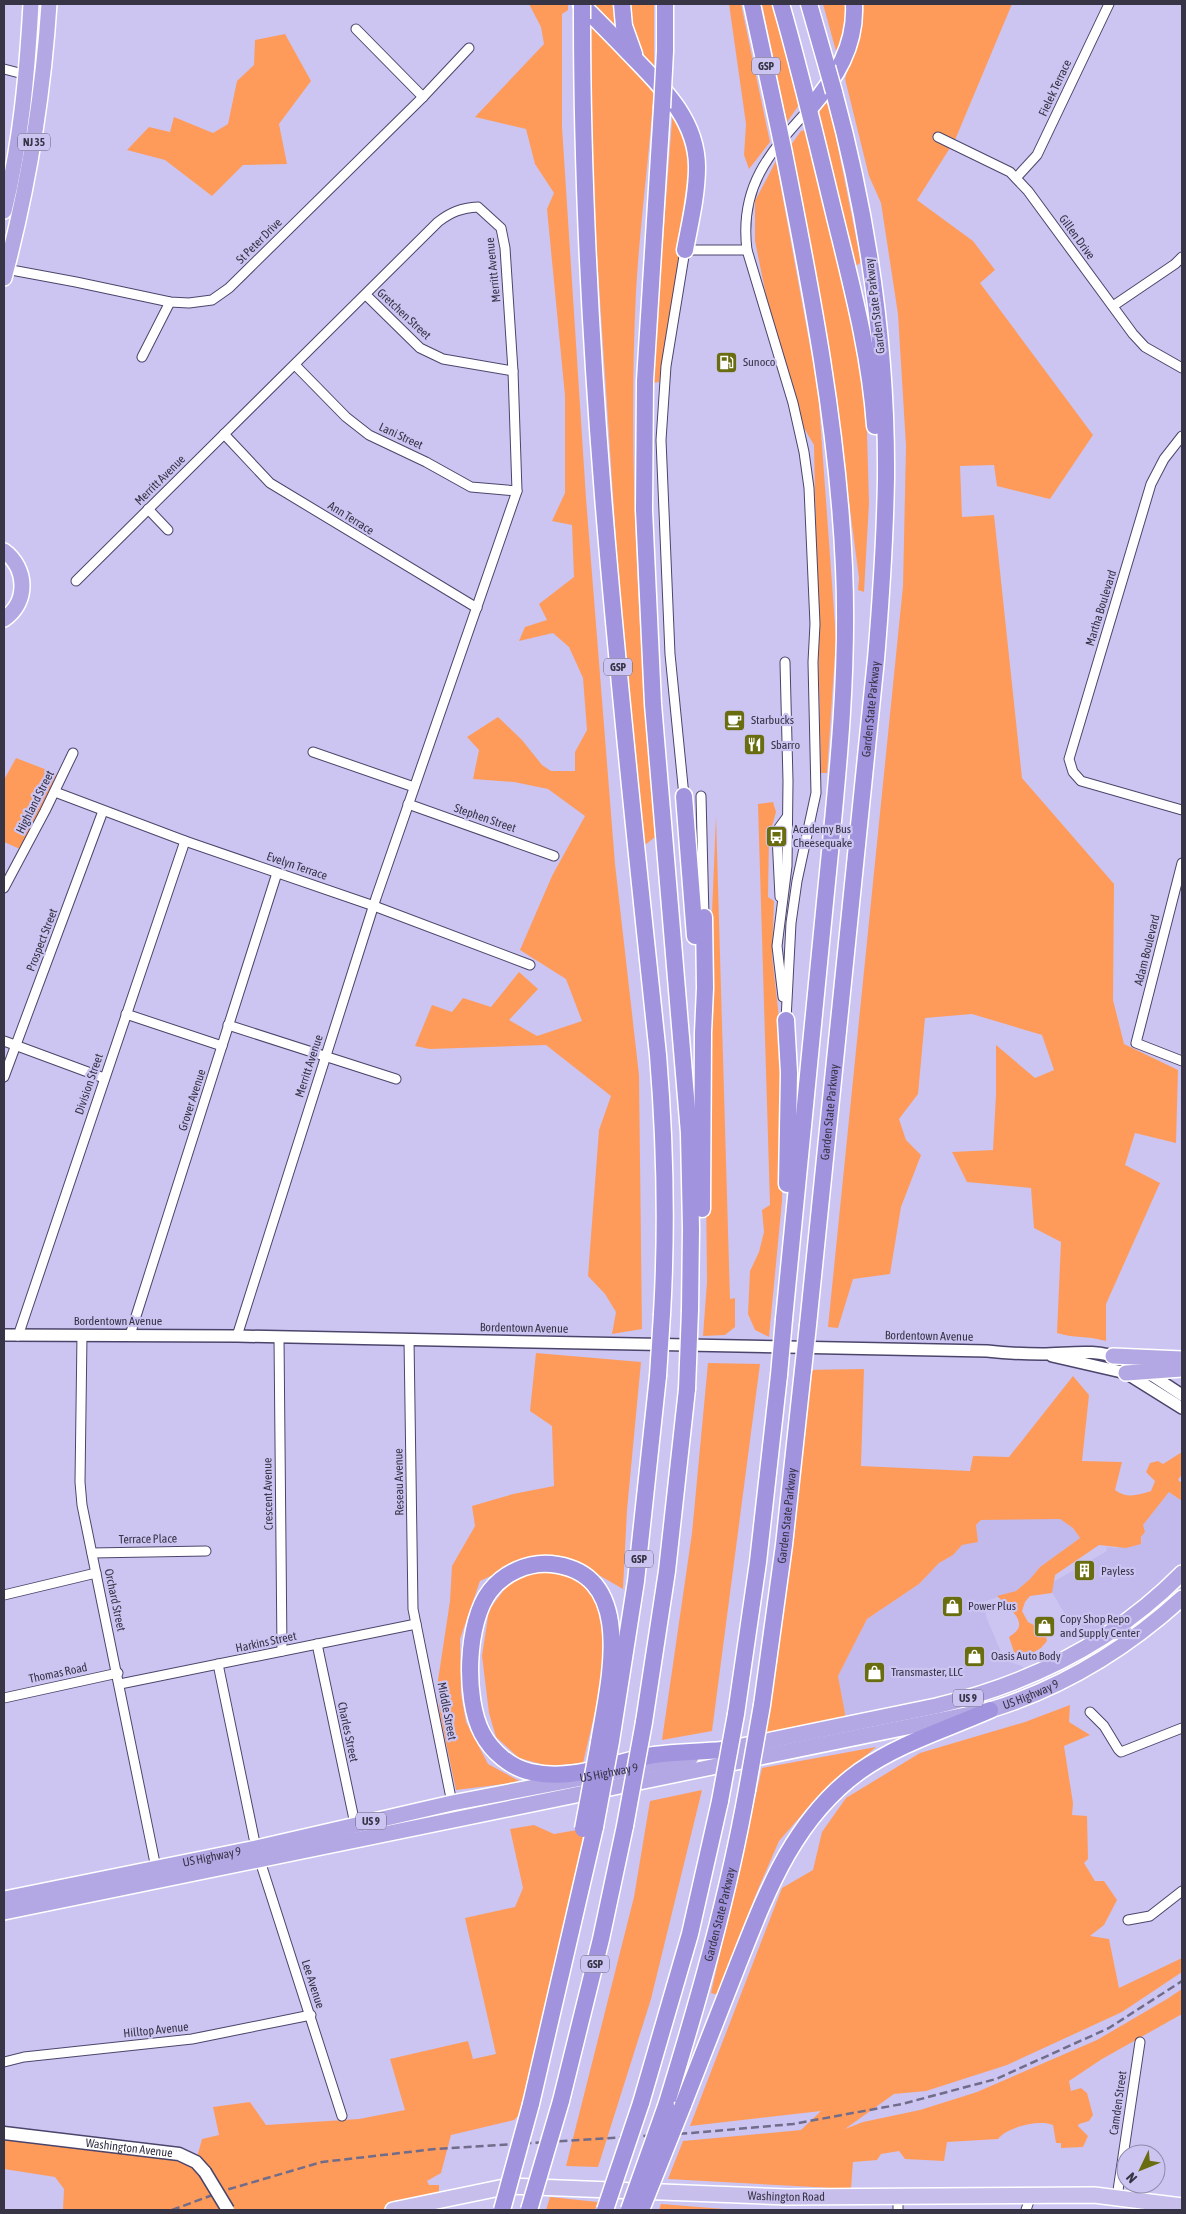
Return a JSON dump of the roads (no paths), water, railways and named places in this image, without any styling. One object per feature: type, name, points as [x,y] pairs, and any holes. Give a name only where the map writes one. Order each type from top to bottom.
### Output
[{"type":"highway","name":"NJ 35","points":[[4,211],[14,172],[27,75],[31,4]]},
{"type":"highway","name":"NJ 35","points":[[5,274],[30,164],[44,74],[49,4]]},
{"type":"highway","points":[[622,4],[626,34],[638,62]]},
{"type":"highway","name":"GSP","points":[[529,2210],[560,2101],[601,1939],[625,1826],[644,1722],[669,1556],[687,1388],[691,1229],[688,1117],[653,704],[644,510],[645,381],[662,108],[665,4]]},
{"type":"highway","name":"Garden State Parkway","points":[[605,2210],[641,2103],[686,1950],[720,1801],[736,1714],[758,1562],[779,1375],[840,752],[846,631],[842,535],[828,406],[814,311],[784,152],[752,4]]},
{"type":"highway","points":[[781,4],[809,109],[859,316],[874,416],[876,515],[870,607],[876,659]]},
{"type":"highway","name":"Garden State Parkway","points":[[629,2210],[666,2106],[718,1925],[734,1860],[762,1705],[784,1545],[808,1325],[883,574],[886,502],[881,347],[863,219],[850,155],[809,4]]},
{"type":"highway","points":[[809,109],[833,78],[847,54],[854,24],[854,4]]},
{"type":"highway","points":[[582,9],[662,87],[679,110],[690,132],[695,149],[697,167],[696,186],[685,250]]},
{"type":"highway","name":"GSP","points":[[502,2210],[531,2104],[580,1887],[589,1828],[635,1589],[658,1376],[662,1314],[665,1222],[662,1117],[658,1055],[618,674],[598,418],[585,190],[582,9]]},
{"type":"highway","points":[[4,551],[18,567],[22,582],[19,600],[4,619]]},
{"type":"highway","points":[[684,796],[703,1033]]},
{"type":"highway","points":[[690,1310],[701,1242],[705,988],[704,917]]},
{"type":"highway","points":[[786,1020],[790,1138],[787,1198],[790,1258]]},
{"type":"highway","points":[[1113,1356],[1182,1359]]},
{"type":"highway","points":[[1126,1373],[1182,1368]]},
{"type":"highway","points":[[605,1742],[611,1651],[610,1618],[605,1602],[596,1588],[583,1576],[560,1566],[535,1565],[511,1573],[492,1589],[483,1603],[475,1630],[471,1663],[472,1693],[478,1723],[490,1746],[502,1757],[524,1770],[558,1775],[577,1773],[654,1755],[722,1750]]},
{"type":"highway","name":"US Highway 9","points":[[4,1899],[156,1868],[258,1854],[355,1824],[452,1803],[635,1769],[936,1706],[980,1695],[1014,1683],[1056,1664],[1095,1643],[1146,1606],[1182,1574]]},
{"type":"highway","name":"US Highway 9","points":[[4,1912],[258,1854],[990,1710],[1029,1697],[1091,1665],[1132,1639],[1182,1598]]},
{"type":"highway","points":[[641,2210],[769,1888],[792,1843],[812,1816],[834,1792],[874,1762],[903,1746],[990,1710]]},
{"type":"main road","name":"Washington Avenue","points":[[4,2133],[179,2154],[196,2162],[205,2172],[228,2210]]},
{"type":"main road","name":"Washington Road","points":[[393,2210],[509,2186],[898,2203],[1031,2195],[1117,2197],[1182,2206]]},
{"type":"street","name":"Fielek Terrace","points":[[1016,178],[1037,155],[1109,4]]},
{"type":"street","points":[[356,29],[423,97]]},
{"type":"street","name":"St Peter Drive","points":[[5,274],[76,282],[170,302],[189,303],[212,300],[230,288],[423,97],[468,48]]},
{"type":"street","points":[[4,69],[27,75]]},
{"type":"street","points":[[786,1020],[791,923],[797,881],[816,793],[813,662],[815,624],[809,488],[804,452],[793,403],[747,250],[745,230],[747,209],[756,178],[777,146],[809,109]]},
{"type":"street","name":"Gillen Drive","points":[[938,137],[1010,172],[1028,191],[1112,306],[1145,347],[1182,368]]},
{"type":"street","name":"Merritt Avenue","points":[[76,581],[438,222],[448,214],[462,208],[478,207],[501,228],[508,274],[517,491],[374,906],[324,1057],[237,1336]]},
{"type":"street","points":[[684,796],[670,654],[661,440],[666,366],[685,250],[747,250]]},
{"type":"street","points":[[1112,306],[1175,264],[1182,257]]},
{"type":"street","name":"Gretchen Street","points":[[366,294],[420,348],[444,359],[513,371]]},
{"type":"street","points":[[142,357],[170,302]]},
{"type":"street","name":"Lani Street","points":[[295,365],[346,417],[369,435],[426,462],[471,487],[517,491]]},
{"type":"street","name":"Ann Terrace","points":[[224,434],[270,483],[477,608]]},
{"type":"street","name":"Martha Boulevard","points":[[1182,436],[1164,459],[1151,484],[1069,759],[1073,772],[1081,781],[1182,810]]},
{"type":"street","points":[[148,509],[168,530]]},
{"type":"street","points":[[785,662],[787,817],[776,836],[781,907],[778,958],[786,1020]]},
{"type":"street","points":[[313,752],[414,787]]},
{"type":"street","name":"Highland Street","points":[[4,888],[73,754]]},
{"type":"street","name":"Evelyn Terrace","points":[[55,792],[185,841],[374,906],[530,965]]},
{"type":"street","points":[[701,796],[704,917]]},
{"type":"street","name":"Stephen Street","points":[[408,804],[554,856]]},
{"type":"street","name":"Prospect Street","points":[[4,1077],[103,811]]},
{"type":"street","name":"Division Street","points":[[18,1336],[185,841]]},
{"type":"street","name":"Adam Boulevard","points":[[1182,863],[1136,1042],[1182,1061]]},
{"type":"street","name":"Grover Avenue","points":[[130,1335],[277,873]]},
{"type":"street","points":[[126,1014],[222,1046]]},
{"type":"street","points":[[228,1025],[396,1079]]},
{"type":"street","points":[[4,1041],[104,1078]]},
{"type":"street","name":"Bordentown Avenue","points":[[4,1335],[410,1339],[1043,1354],[1078,1351],[1113,1356],[1146,1371],[1182,1395]]},
{"type":"street","name":"Orchard Street","points":[[82,1335],[80,1482],[82,1505],[118,1673],[156,1868]]},
{"type":"street","name":"Crescent Avenue","points":[[279,1337],[282,1651]]},
{"type":"street","name":"Reseau Avenue","points":[[410,1339],[412,1585],[416,1624]]},
{"type":"street","name":"Bordentown Avenue","points":[[1043,1354],[1126,1373],[1182,1408]]},
{"type":"street","name":"Terrace Place","points":[[92,1552],[206,1551]]},
{"type":"street","points":[[4,1594],[96,1573]]},
{"type":"street","name":"Harkins Street","points":[[120,1684],[416,1624]]},
{"type":"street","name":"Middle Street","points":[[416,1624],[452,1803]]},
{"type":"street","name":"Charles Street","points":[[317,1644],[355,1824]]},
{"type":"street","name":"Lee Avenue","points":[[218,1664],[258,1854],[342,2116]]},
{"type":"street","name":"Thomas Road","points":[[4,1698],[118,1673]]},
{"type":"street","points":[[1090,1712],[1104,1726],[1121,1752],[1182,1728]]},
{"type":"street","points":[[1128,1920],[1150,1916],[1182,1890]]},
{"type":"street","name":"Hilltop Avenue","points":[[4,2062],[24,2057],[192,2039],[310,2015]]},
{"type":"street","name":"Camden Street","points":[[1117,2197],[1140,2042]]},
{"type":"street","points":[[1026,2210],[1031,2195]]},
{"type":"railway","points":[[172,2210],[226,2190],[322,2162],[435,2149],[692,2133],[793,2124],[902,2104],[996,2079],[1109,2028],[1182,1981]]},
{"type":"place","name":"Sunoco","points":[[727,362]]},
{"type":"place","name":"Starbucks","points":[[735,720]]},
{"type":"place","name":"Sbarro","points":[[755,745]]},
{"type":"place","name":"Academy Bus Cheesequake","points":[[777,836]]},
{"type":"place","name":"Payless","points":[[1085,1571]]},
{"type":"place","name":"Power Plus","points":[[952,1606]]},
{"type":"place","name":"Copy Shop Repo and Supply Center","points":[[1044,1626]]},
{"type":"place","name":"Oasis Auto Body","points":[[975,1656]]},
{"type":"place","name":"Transmaster, LLC","points":[[875,1672]]}]
